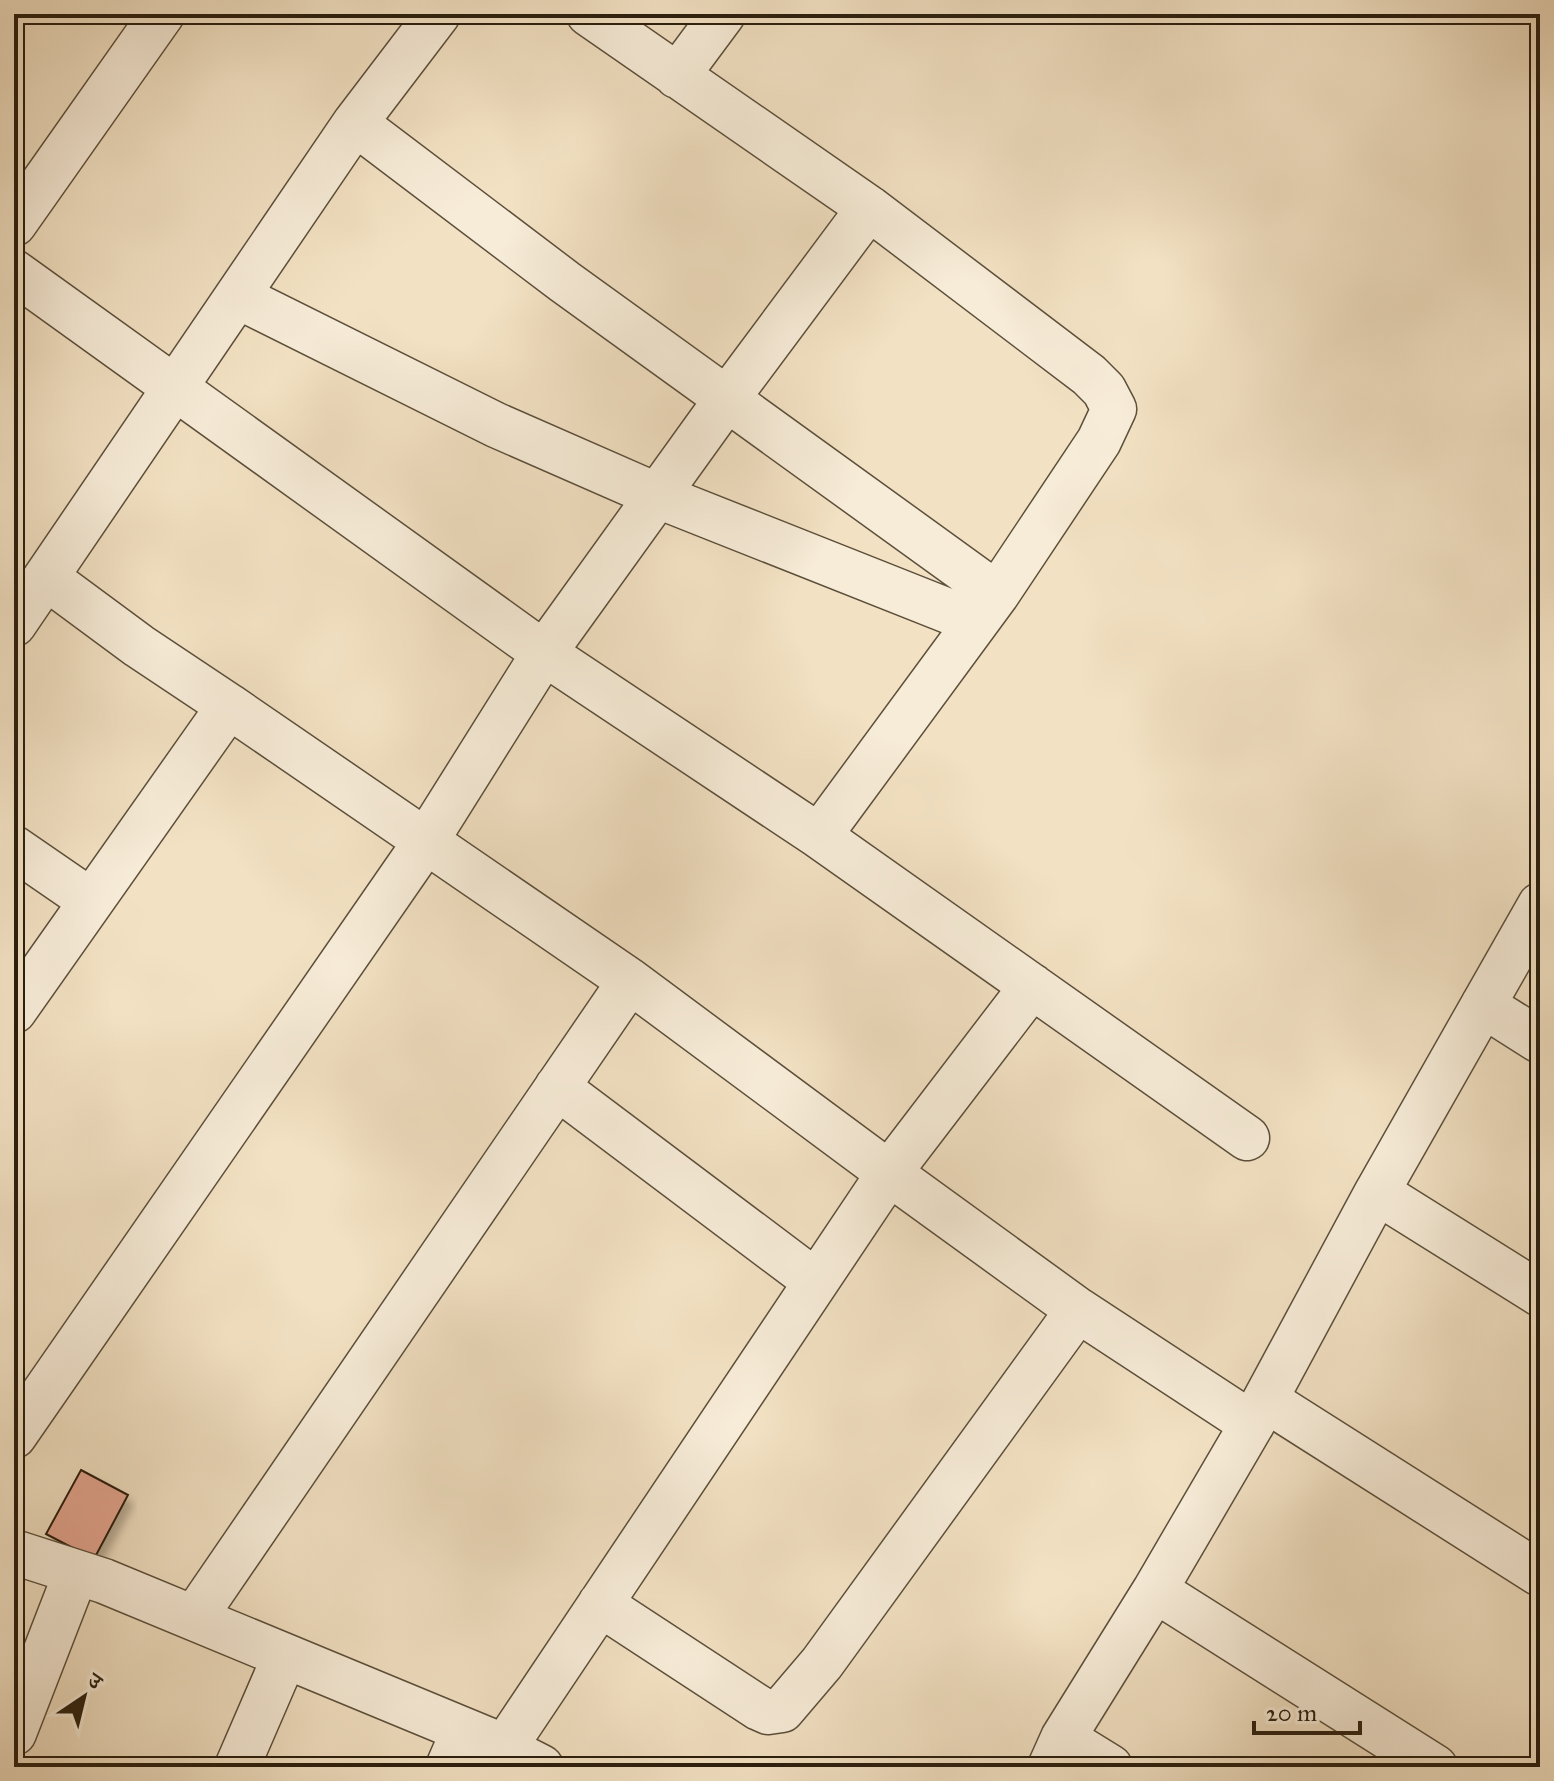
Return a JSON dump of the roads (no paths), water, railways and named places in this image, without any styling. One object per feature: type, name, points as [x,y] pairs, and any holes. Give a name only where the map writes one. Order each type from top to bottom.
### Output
[{"type":"street","points":[[14,224],[162,14]]},
{"type":"street","points":[[14,624],[355,123],[438,14]]},
{"type":"street","points":[[589,14],[869,208],[1089,375],[1104,390],[1114,409],[1099,441],[986,608],[819,836]]},
{"type":"street","points":[[677,76],[723,14]]},
{"type":"street","points":[[355,123],[726,400],[986,608]]},
{"type":"street","points":[[14,1436],[426,841],[544,653],[869,208]]},
{"type":"street","points":[[14,272],[544,653],[819,836],[1247,1138]]},
{"type":"street","points":[[239,297],[496,425],[658,496],[986,608]]},
{"type":"street","points":[[47,578],[139,646],[630,981],[1078,1310],[1540,1574]]},
{"type":"street","points":[[14,1011],[229,706]]},
{"type":"street","points":[[14,848],[91,901]]},
{"type":"street","points":[[1110,1767],[1056,1753],[1259,1412],[1377,1192],[1540,905]]},
{"type":"street","points":[[194,1618],[630,981]]},
{"type":"street","points":[[14,1552],[104,1581],[285,1656],[456,1748],[522,1758],[600,1604],[889,1173],[1032,986]]},
{"type":"street","points":[[1483,1005],[1540,1041]]},
{"type":"street","points":[[557,1087],[815,1281]]},
{"type":"street","points":[[1377,1192],[1540,1294]]},
{"type":"street","points":[[600,1604],[759,1708],[768,1712],[782,1710],[822,1663],[1078,1310]]},
{"type":"street","points":[[14,1733],[76,1573]]},
{"type":"street","points":[[1155,1590],[1435,1767]]},
{"type":"street","points":[[237,1767],[285,1656]]}]
